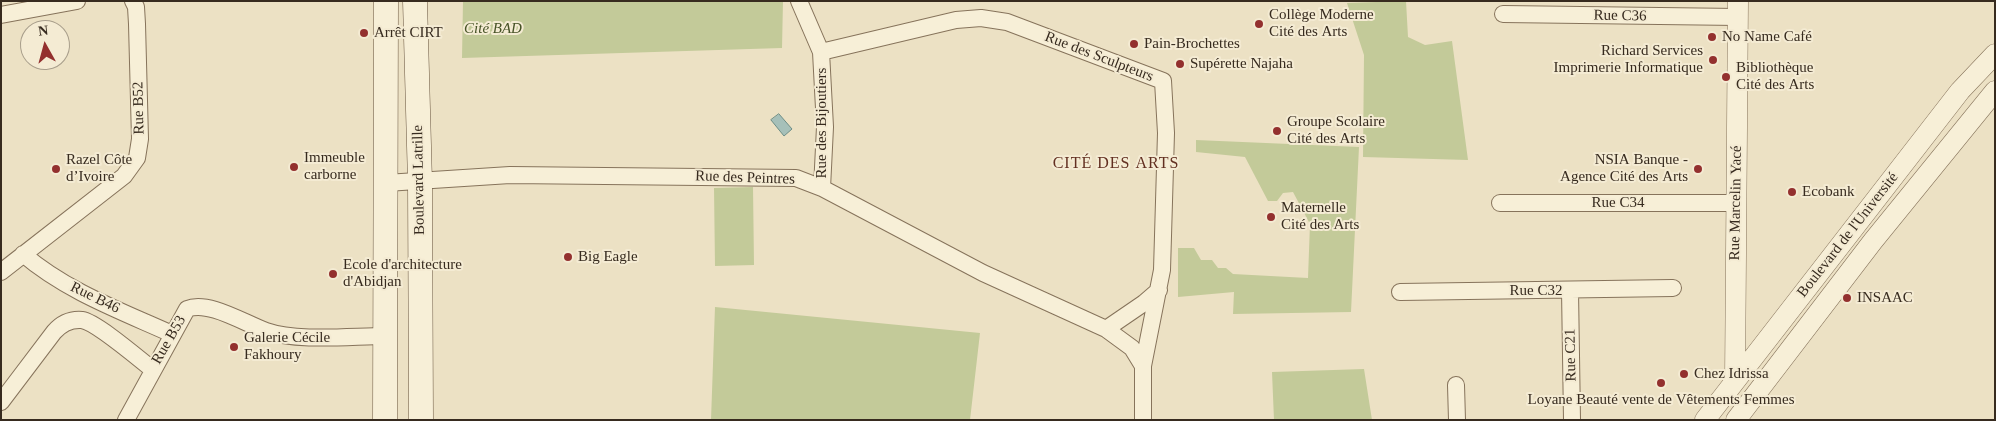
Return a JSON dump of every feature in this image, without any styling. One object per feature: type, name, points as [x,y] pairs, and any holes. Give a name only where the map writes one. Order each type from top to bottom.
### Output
[{"type":"main road","points":[[385,420],[386,1]]},
{"type":"main road","name":"Boulevard Latrille","points":[[415,1],[420,182],[421,420]]},
{"type":"street","points":[[1,15],[77,1]]},
{"type":"street","name":"Rue B52","points":[[1,272],[124,176],[137,158],[140,139],[137,24],[133,1]]},
{"type":"street","name":"Rue des Bijoutiers","points":[[799,1],[821,52],[824,127],[822,188]]},
{"type":"street","name":"Rue C36","points":[[1502,14],[1738,9]]},
{"type":"street","name":"Rue Marcelin Yacé","points":[[1735,381],[1738,9]]},
{"type":"street","name":"Rue des Sculpteurs","points":[[821,52],[956,20],[981,18],[1007,22],[1163,81],[1166,133],[1163,251],[1159,290],[1144,366],[1143,420]]},
{"type":"street","name":"Boulevard de l'Université","points":[[1705,420],[1954,98],[1995,54]]},
{"type":"street","name":"Boulevard de l'Université","points":[[1736,420],[1908,195],[1995,91]]},
{"type":"street","name":"Rue des Peintres","points":[[386,183],[510,175],[796,178],[822,188],[982,273],[1106,329],[1132,348],[1144,366]]},
{"type":"street","name":"Rue C34","points":[[1500,203],[1736,203]]},
{"type":"street","name":"Rue B46","points":[[23,254],[44,272],[67,285],[172,334]]},
{"type":"street","name":"Rue C32","points":[[1400,292],[1673,288]]},
{"type":"street","points":[[1106,329],[1144,303],[1159,290]]},
{"type":"street","name":"Rue C21","points":[[1570,290],[1572,420]]},
{"type":"street","name":"Rue B53","points":[[126,420],[152,369],[187,308],[196,305],[209,307],[269,332],[299,336],[386,336]]},
{"type":"street","points":[[1,402],[59,326],[74,320],[90,322],[152,369]]},
{"type":"street","points":[[1735,381],[1755,396]]},
{"type":"street","points":[[1456,385],[1457,420]]},
{"type":"green space","name":"Cité BAD","points":[[463,1],[783,1],[782,48],[462,58]]},
{"type":"green space","points":[[1406,1],[1408,37],[1425,45],[1452,41],[1468,160],[1363,157],[1364,55],[1347,3]]},
{"type":"green space","points":[[1196,140],[1359,147],[1351,312],[1233,314],[1234,292],[1178,297],[1178,248],[1194,248],[1201,260],[1212,260],[1218,268],[1226,268],[1233,274],[1308,278],[1310,224],[1293,192],[1283,193],[1277,201],[1268,201],[1245,157],[1196,152]]},
{"type":"green space","points":[[753,187],[754,265],[715,266],[714,188]]},
{"type":"green space","points":[[715,307],[980,333],[970,420],[711,420]]},
{"type":"green space","points":[[1364,369],[1372,420],[1274,420],[1272,372]]},
{"type":"water","points":[[779,114],[792,129],[784,136],[771,120]]},
{"type":"place","name":"Collège Moderne Cité des Arts","points":[[1259,24]]},
{"type":"place","name":"Arrêt CIRT","points":[[364,33]]},
{"type":"place","name":"No Name Café","points":[[1712,37]]},
{"type":"place","name":"Pain-Brochettes","points":[[1134,44]]},
{"type":"place","name":"Richard Services Imprimerie Informatique","points":[[1713,60]]},
{"type":"place","name":"Supérette Najaha","points":[[1180,64]]},
{"type":"place","name":"Bibliothèque Cité des Arts","points":[[1726,77]]},
{"type":"place","name":"Groupe Scolaire Cité des Arts","points":[[1277,131]]},
{"type":"place","name":"Immeuble carborne","points":[[294,167]]},
{"type":"place","name":"Razel Côte d’Ivoire","points":[[56,169]]},
{"type":"place","name":"NSIA Banque - Agence Cité des Arts","points":[[1698,169]]},
{"type":"place","name":"Ecobank","points":[[1792,192]]},
{"type":"place","name":"Maternelle Cité des Arts","points":[[1271,217]]},
{"type":"place","name":"Big Eagle","points":[[568,257]]},
{"type":"place","name":"Ecole d'architecture d'Abidjan","points":[[333,274]]},
{"type":"place","name":"INSAAC","points":[[1847,298]]},
{"type":"place","name":"Galerie Cécile Fakhoury","points":[[234,347]]},
{"type":"place","name":"Chez Idrissa","points":[[1684,374]]},
{"type":"place","name":"Loyane Beauté vente de Vêtements Femmes","points":[[1661,383]]},
{"type":"district","name":"CITÉ DES ARTS","points":[[1116,164]]}]
